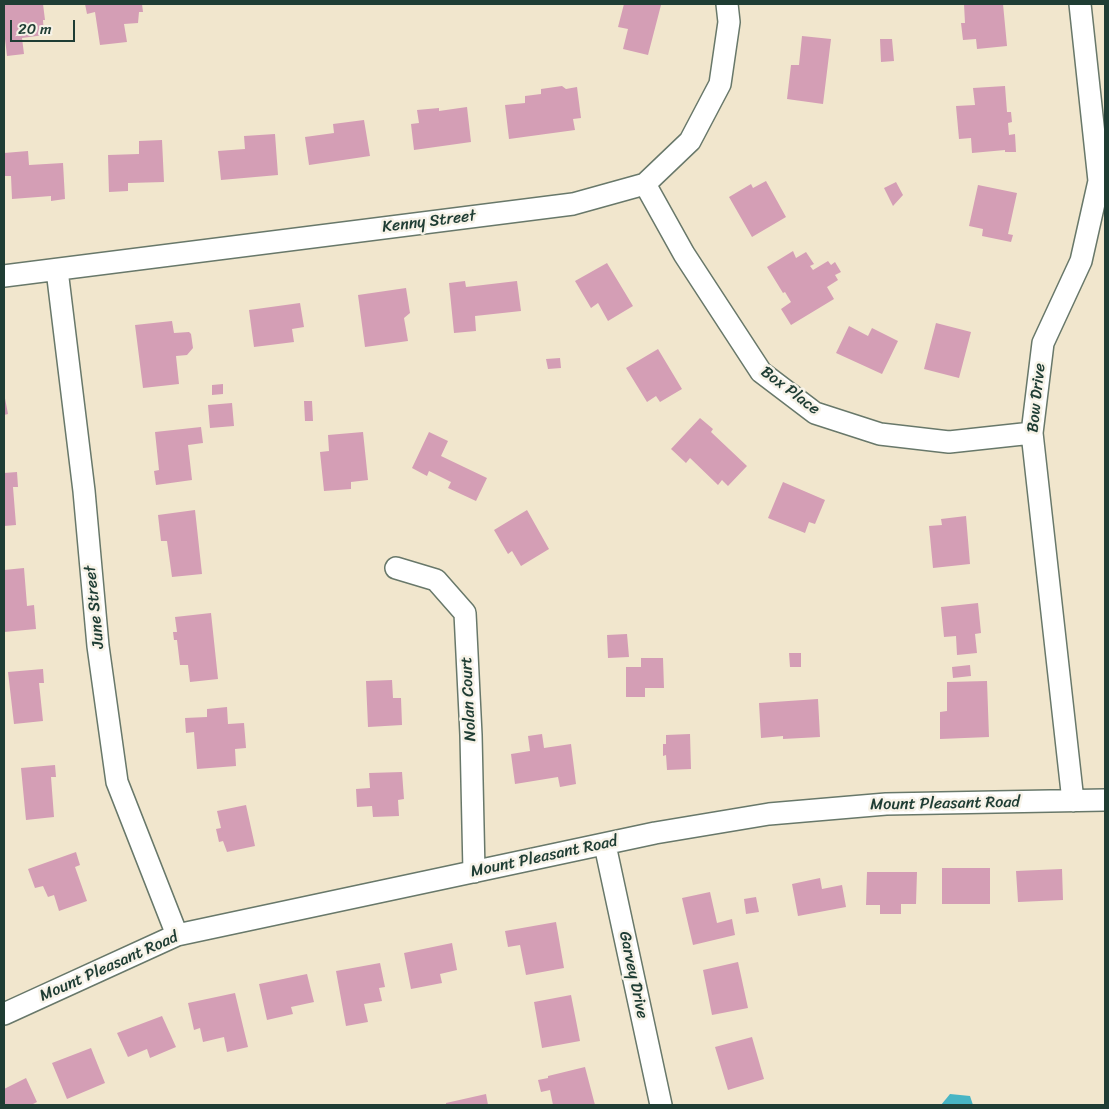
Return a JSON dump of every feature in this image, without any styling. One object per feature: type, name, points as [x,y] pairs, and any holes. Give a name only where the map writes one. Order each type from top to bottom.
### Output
[{"type":"street","name":"Kenny Street","points":[[4,276],[573,204],[645,184],[690,141],[720,84],[729,22],[727,4]]},
{"type":"street","name":"Bow Drive","points":[[1072,802],[1032,433],[1043,343],[1081,261],[1099,181],[1084,4]]},
{"type":"street","name":"Box Place","points":[[645,184],[684,254],[761,372],[816,413],[880,434],[949,442],[1032,433]]},
{"type":"street","name":"June Street","points":[[57,270],[84,491],[98,646],[117,782],[177,935]]},
{"type":"street","name":"Nolan Court","points":[[396,568],[436,580],[464,614],[471,735],[474,872]]},
{"type":"street","name":"Mount Pleasant Road","points":[[4,1014],[177,935],[655,834],[769,814],[886,804],[1105,800]]},
{"type":"street","name":"Garvey Drive","points":[[605,845],[662,1105]]},
{"type":"water","points":[[950,1094],[970,1096],[973,1105],[941,1105]]},
{"type":"building","points":[[4,4],[43,4],[44,35],[22,38],[24,54],[7,56],[4,39]]},
{"type":"building","points":[[85,4],[142,4],[143,12],[139,12],[138,23],[124,24],[127,42],[100,45],[95,12],[87,14]]},
{"type":"building","points":[[624,4],[661,5],[648,55],[623,49],[628,29],[618,27]]},
{"type":"building","points":[[964,4],[1003,4],[1007,46],[977,49],[976,39],[963,40],[961,23],[965,23]]},
{"type":"building","points":[[802,36],[831,39],[823,104],[787,99],[791,65],[799,65]]},
{"type":"building","points":[[880,39],[892,39],[894,61],[881,62]]},
{"type":"building","points":[[562,86],[566,89],[577,87],[581,118],[573,119],[575,130],[509,139],[505,105],[525,103],[525,96],[541,94],[541,89]]},
{"type":"building","points":[[1005,86],[1007,112],[1011,112],[1012,122],[1008,123],[1009,135],[1015,134],[1016,152],[1005,152],[1005,150],[972,153],[971,138],[959,139],[956,106],[975,105],[973,88]]},
{"type":"building","points":[[467,107],[471,142],[414,150],[411,124],[419,123],[417,110],[439,108],[439,111]]},
{"type":"building","points":[[364,120],[370,156],[309,165],[305,137],[334,133],[333,124]]},
{"type":"building","points":[[275,134],[278,175],[221,180],[218,151],[245,149],[244,136]]},
{"type":"building","points":[[162,140],[164,182],[128,183],[128,191],[109,192],[108,155],[139,154],[139,141]]},
{"type":"building","points":[[28,151],[29,165],[63,163],[65,199],[51,201],[51,196],[12,199],[11,176],[4,176],[4,153]]},
{"type":"building","points":[[766,181],[786,217],[752,237],[729,197],[751,184],[753,188]]},
{"type":"building","points":[[896,182],[903,195],[893,206],[884,188]]},
{"type":"building","points":[[978,185],[1017,193],[1008,234],[1013,235],[1011,242],[982,236],[983,229],[969,226]]},
{"type":"building","points":[[793,251],[796,258],[806,252],[814,264],[810,266],[813,270],[828,261],[831,265],[835,262],[841,272],[835,275],[838,280],[827,287],[834,299],[791,325],[781,309],[791,302],[785,292],[783,293],[767,267]]},
{"type":"building","points":[[607,263],[633,306],[608,321],[598,303],[591,308],[575,281]]},
{"type":"building","points":[[465,281],[466,287],[517,281],[521,311],[475,316],[476,331],[454,333],[449,283]]},
{"type":"building","points":[[406,288],[410,313],[404,318],[408,341],[365,347],[358,295]]},
{"type":"building","points":[[300,303],[304,327],[292,329],[294,342],[254,347],[249,310]]},
{"type":"building","points":[[172,321],[174,333],[189,332],[191,334],[193,348],[187,355],[176,356],[179,384],[143,388],[135,325]]},
{"type":"building","points":[[936,323],[971,332],[959,378],[924,369]]},
{"type":"building","points":[[849,326],[868,336],[872,328],[898,341],[882,374],[836,353]]},
{"type":"building","points":[[658,349],[682,389],[660,402],[656,396],[647,402],[626,368]]},
{"type":"building","points":[[560,358],[561,368],[548,369],[546,359]]},
{"type":"building","points":[[223,384],[223,394],[212,395],[212,385]]},
{"type":"building","points":[[4,393],[8,414],[4,415]]},
{"type":"building","points":[[304,401],[312,401],[313,421],[305,421]]},
{"type":"building","points":[[232,403],[234,426],[210,428],[208,405]]},
{"type":"building","points":[[700,418],[713,429],[711,432],[747,466],[728,486],[722,480],[718,485],[690,458],[686,463],[671,449]]},
{"type":"building","points":[[201,427],[203,443],[188,445],[192,480],[156,485],[154,471],[159,470],[155,432]]},
{"type":"building","points":[[363,432],[368,480],[351,482],[351,489],[324,491],[320,452],[329,451],[328,435]]},
{"type":"building","points":[[429,432],[448,441],[441,456],[487,478],[476,501],[448,488],[451,482],[429,471],[427,476],[412,468]]},
{"type":"building","points":[[17,472],[18,487],[13,487],[16,525],[4,526],[4,473]]},
{"type":"building","points":[[783,482],[825,500],[815,524],[809,522],[805,533],[768,518]]},
{"type":"building","points":[[195,510],[202,574],[172,577],[167,541],[161,541],[158,515]]},
{"type":"building","points":[[527,510],[549,549],[521,566],[512,551],[508,554],[494,530]]},
{"type":"building","points":[[966,516],[970,564],[933,568],[929,526],[942,525],[941,519]]},
{"type":"building","points":[[24,568],[27,606],[34,605],[36,629],[4,632],[4,570]]},
{"type":"building","points":[[978,603],[981,633],[975,634],[977,653],[957,655],[956,636],[944,637],[941,607]]},
{"type":"building","points":[[211,613],[218,679],[190,682],[188,665],[180,665],[177,640],[174,640],[173,632],[177,632],[175,617]]},
{"type":"building","points":[[627,634],[629,657],[608,658],[607,635]]},
{"type":"building","points":[[789,653],[801,653],[801,667],[790,667]]},
{"type":"building","points":[[641,658],[663,658],[664,688],[645,688],[645,697],[626,697],[626,667],[641,667]]},
{"type":"building","points":[[970,665],[971,676],[953,678],[952,667]]},
{"type":"building","points":[[43,669],[44,683],[39,683],[43,721],[14,724],[8,672]]},
{"type":"building","points":[[392,680],[393,698],[401,698],[402,725],[368,727],[366,681]]},
{"type":"building","points":[[987,681],[989,737],[940,739],[940,712],[947,711],[947,682]]},
{"type":"building","points":[[818,699],[820,737],[783,739],[783,736],[761,738],[759,703]]},
{"type":"building","points":[[227,707],[228,724],[244,723],[246,748],[235,749],[236,766],[197,769],[194,732],[186,733],[185,718],[207,717],[207,709]]},
{"type":"building","points":[[542,734],[544,748],[571,744],[576,784],[560,787],[558,777],[515,784],[511,754],[530,751],[528,736]]},
{"type":"building","points":[[690,734],[691,769],[667,770],[666,755],[663,756],[663,744],[666,744],[666,735]]},
{"type":"building","points":[[55,765],[56,777],[51,777],[54,817],[26,820],[21,768]]},
{"type":"building","points":[[402,772],[404,799],[398,800],[399,816],[373,817],[372,806],[357,807],[356,789],[370,788],[369,773]]},
{"type":"building","points":[[246,805],[255,846],[227,852],[223,841],[219,842],[216,829],[221,828],[217,811]]},
{"type":"building","points":[[76,852],[80,865],[75,867],[87,901],[59,911],[54,895],[48,897],[43,886],[35,888],[28,869]]},
{"type":"building","points":[[942,868],[990,868],[990,904],[942,904]]},
{"type":"building","points":[[1062,869],[1063,900],[1018,902],[1016,871]]},
{"type":"building","points":[[867,872],[917,872],[916,904],[901,904],[901,914],[880,914],[880,905],[866,905]]},
{"type":"building","points":[[820,878],[822,889],[842,885],[846,907],[798,916],[792,884]]},
{"type":"building","points":[[710,892],[717,923],[732,919],[735,935],[693,945],[682,898]]},
{"type":"building","points":[[756,897],[759,912],[746,914],[744,899]]},
{"type":"building","points":[[556,922],[564,968],[526,975],[520,945],[508,947],[505,931]]},
{"type":"building","points":[[452,943],[457,970],[440,974],[442,983],[411,989],[404,953]]},
{"type":"building","points":[[738,962],[748,1008],[712,1015],[703,970]]},
{"type":"building","points":[[380,963],[385,987],[379,988],[382,1001],[364,1004],[368,1022],[346,1026],[336,971]]},
{"type":"building","points":[[307,974],[314,1002],[291,1007],[293,1014],[267,1020],[259,984]]},
{"type":"building","points":[[235,993],[248,1047],[227,1052],[224,1037],[203,1042],[200,1028],[194,1030],[188,1003]]},
{"type":"building","points":[[571,995],[580,1041],[542,1048],[534,1002]]},
{"type":"building","points":[[162,1016],[176,1047],[150,1058],[147,1049],[128,1057],[117,1033]]},
{"type":"building","points":[[752,1037],[764,1079],[728,1090],[715,1047]]},
{"type":"building","points":[[91,1048],[105,1083],[67,1099],[52,1063]]},
{"type":"building","points":[[585,1067],[595,1105],[553,1105],[550,1090],[541,1092],[538,1080]]},
{"type":"building","points":[[26,1078],[37,1102],[33,1105],[4,1105],[4,1089]]},
{"type":"building","points":[[486,1094],[488,1105],[446,1105],[446,1103]]}]
